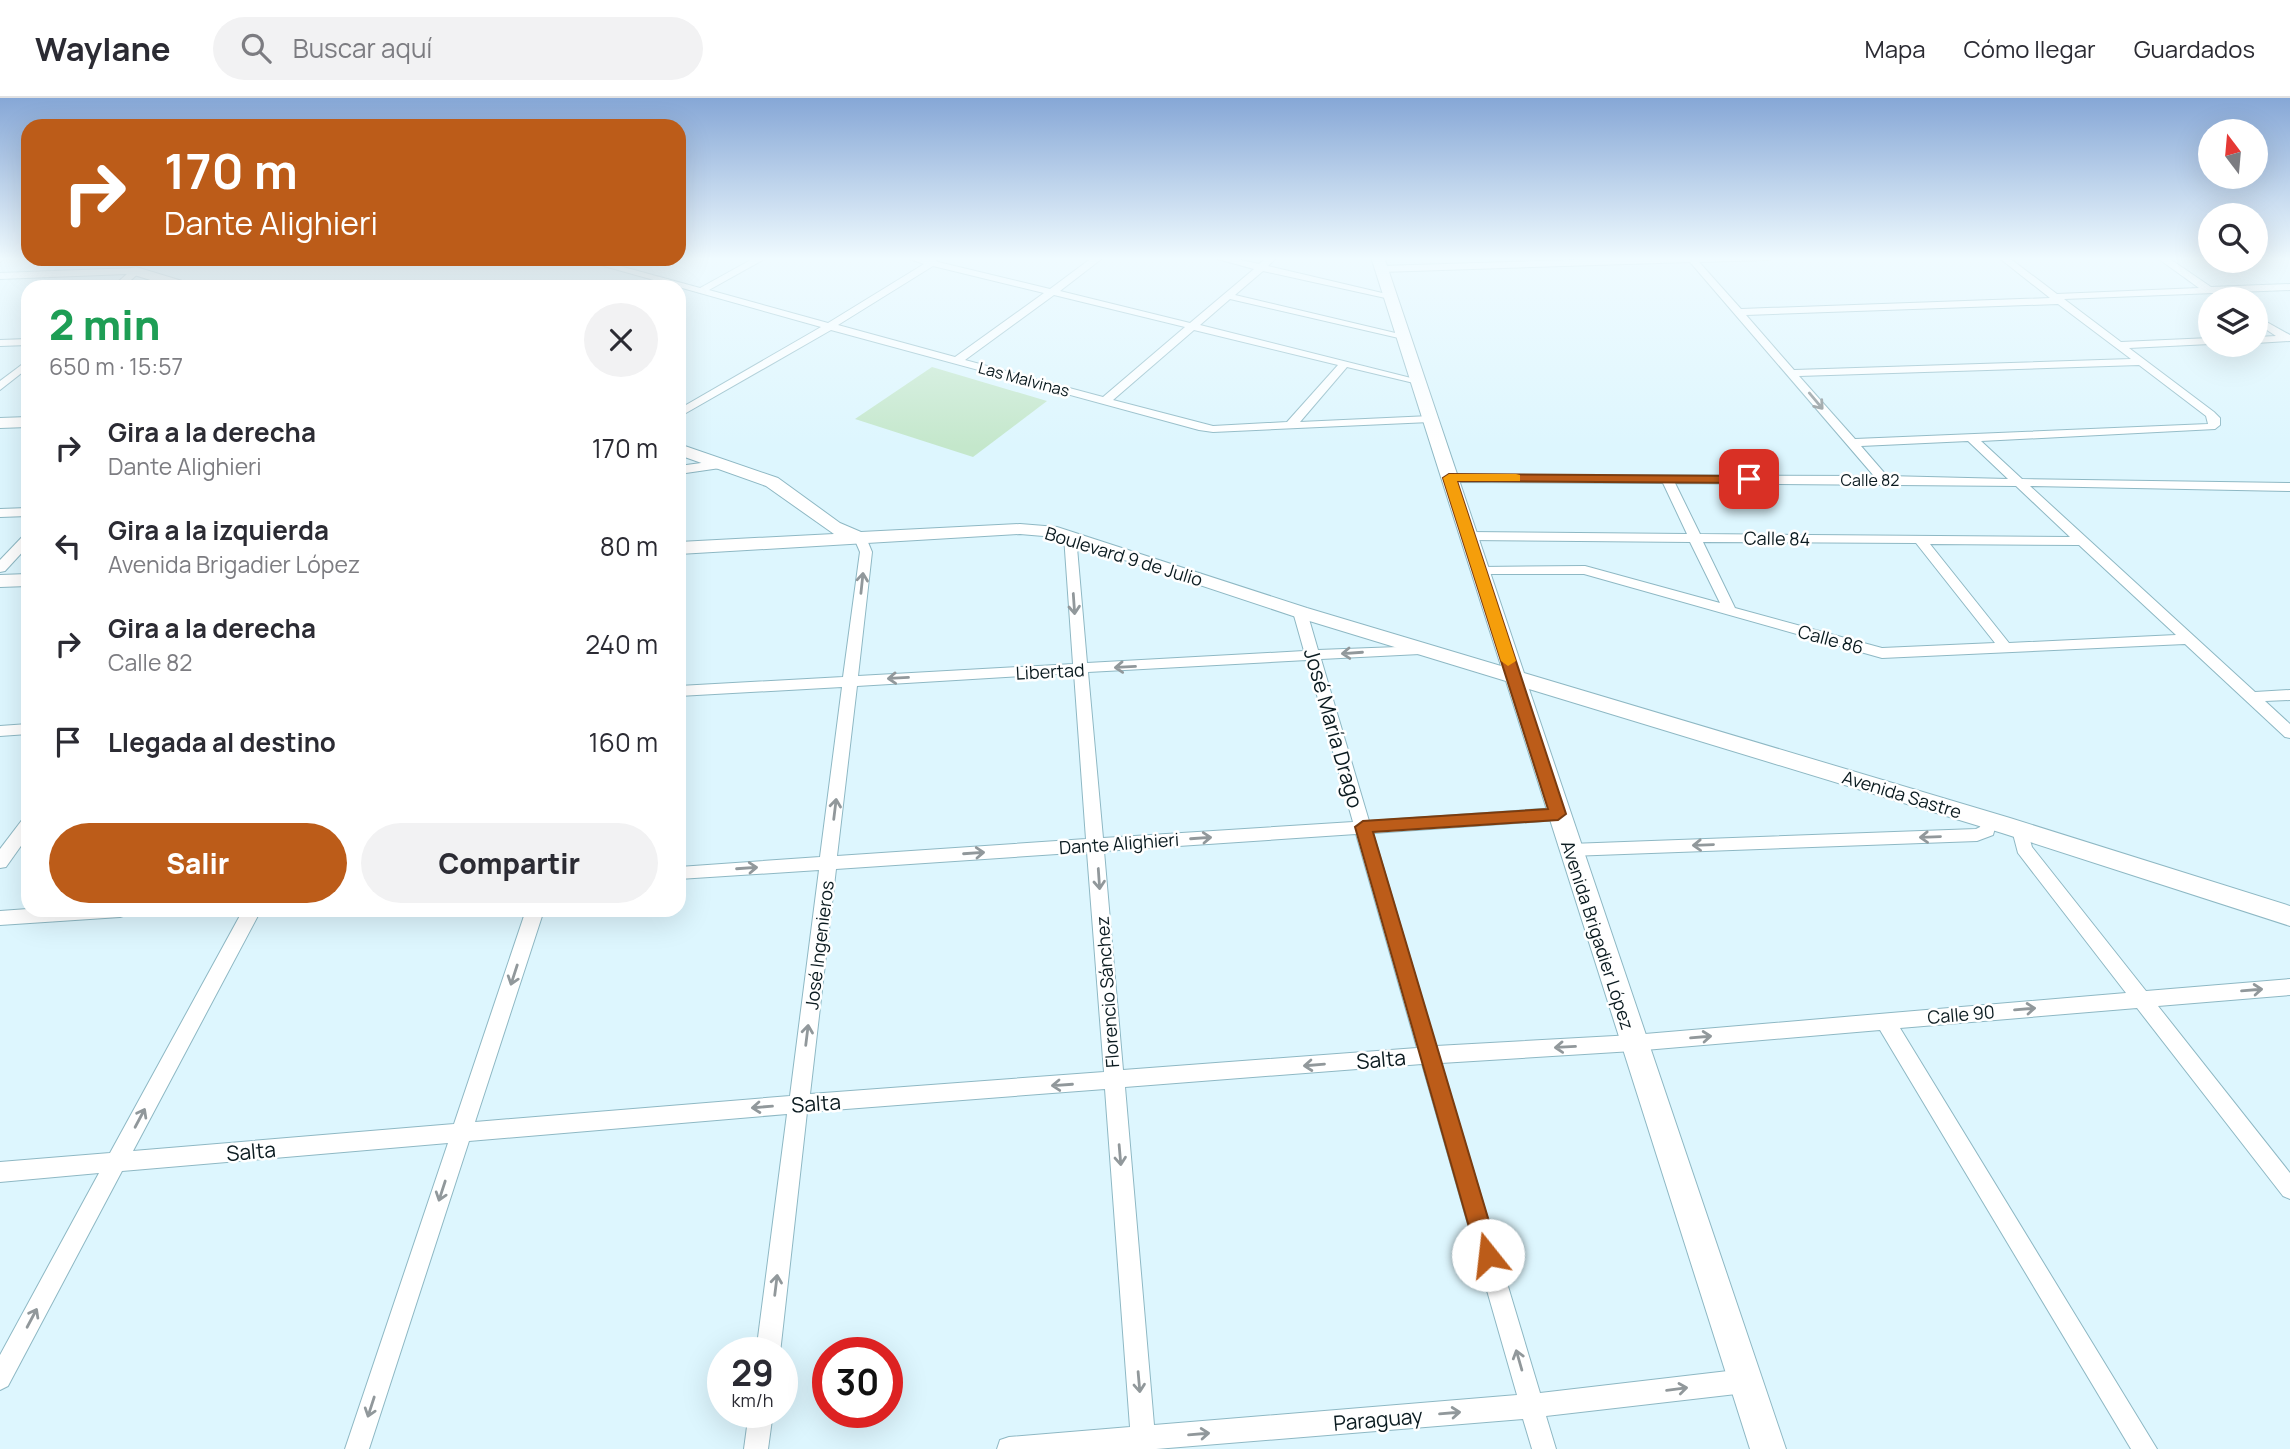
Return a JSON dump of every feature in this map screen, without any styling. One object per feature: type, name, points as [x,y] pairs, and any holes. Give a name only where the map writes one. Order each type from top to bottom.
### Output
[{"type":"street","name":"Las Malvinas","points":[[808,320],[1213,429],[1430,419]]},
{"type":"street","points":[[686,410],[839,320]]},
{"type":"street","points":[[957,361],[1013,320]]},
{"type":"street","points":[[1167,320],[1418,381]]},
{"type":"street","points":[[1105,401],[1199,320]]},
{"type":"street","points":[[1333,320],[1403,336]]},
{"type":"street","points":[[1398,320],[1418,381]]},
{"type":"street","points":[[1744,320],[1884,480]]},
{"type":"street","points":[[1852,443],[2211,427],[2214,421],[2210,414],[2085,320]]},
{"type":"street","points":[[2268,326],[2288,338]]},
{"type":"street","points":[[2268,339],[2288,338]]},
{"type":"street","points":[[0,343],[21,342]]},
{"type":"street","points":[[2119,345],[2198,342]]},
{"type":"street","points":[[1791,373],[2140,362]]},
{"type":"street","points":[[1290,426],[1345,363]]},
{"type":"street","points":[[0,387],[21,369]]},
{"type":"street","name":"Avenida Brigadier López","points":[[1418,381],[1768,1449]]},
{"type":"street","points":[[0,423],[21,422]]},
{"type":"street","points":[[0,432],[21,431]]},
{"type":"street","points":[[1972,439],[2290,733]]},
{"type":"street","points":[[686,451],[772,482],[834,527],[860,538]]},
{"type":"street","points":[[686,469],[723,464]]},
{"type":"street","name":"Calle 82","points":[[1449,478],[1884,480],[2290,487]]},
{"type":"street","points":[[1667,479],[1730,611]]},
{"type":"street","points":[[0,513],[21,512]]},
{"type":"street","name":"Boulevard 9 de Julio","points":[[686,548],[1040,529],[1070,536],[1300,612],[1513,677]]},
{"type":"street","name":"Florencio Sánchez","points":[[1070,536],[1144,1444]]},
{"type":"street","name":"Calle 84","points":[[1468,536],[2085,541]]},
{"type":"street","name":"José Ingenieros","points":[[770,1337],[866,552],[860,538]]},
{"type":"street","points":[[1920,540],[2006,648]]},
{"type":"street","points":[[0,568],[21,546]]},
{"type":"street","name":"Calle 86","points":[[1480,571],[1585,570],[1882,653],[2190,639]]},
{"type":"street","points":[[0,581],[21,580]]},
{"type":"street","name":"José María Drago","points":[[1300,612],[1544,1449]]},
{"type":"street","name":"Libertad","points":[[686,691],[1420,649]]},
{"type":"street","name":"Avenida Sastre","points":[[1513,677],[2021,830],[2290,916]]},
{"type":"street","points":[[2251,697],[2290,695]]},
{"type":"street","points":[[0,731],[21,730]]},
{"type":"street","name":"Dante Alighieri","points":[[686,873],[1558,814]]},
{"type":"street","points":[[1570,850],[1977,835],[1987,831],[1990,821]]},
{"type":"street","points":[[2021,830],[2024,849],[2290,1189]]},
{"type":"street","points":[[0,862],[21,834]]},
{"type":"street","points":[[0,918],[21,917]]},
{"type":"street","points":[[0,1378],[248,917]]},
{"type":"street","points":[[357,1449],[533,917]]},
{"type":"street","name":"Calle 90","points":[[1633,1043],[2290,987]]},
{"type":"street","points":[[1885,1021],[2145,1449]]},
{"type":"street","name":"Salta","points":[[0,1172],[799,1104],[1430,1055],[1633,1043]]},
{"type":"street","name":"Paraguay","points":[[1009,1449],[1144,1444],[1532,1406],[1745,1381]]},
{"type":"street","points":[[756,1449],[759,1428]]},
{"type":"green space","points":[[932,367],[1047,401],[973,457],[855,419]]},
{"type":"slow traffic","points":[[1508,661],[1449,478],[1516,478]]},
{"type":"route","points":[[1488,1255],[1363,827],[1558,814],[1449,478],[1749,479]]}]
